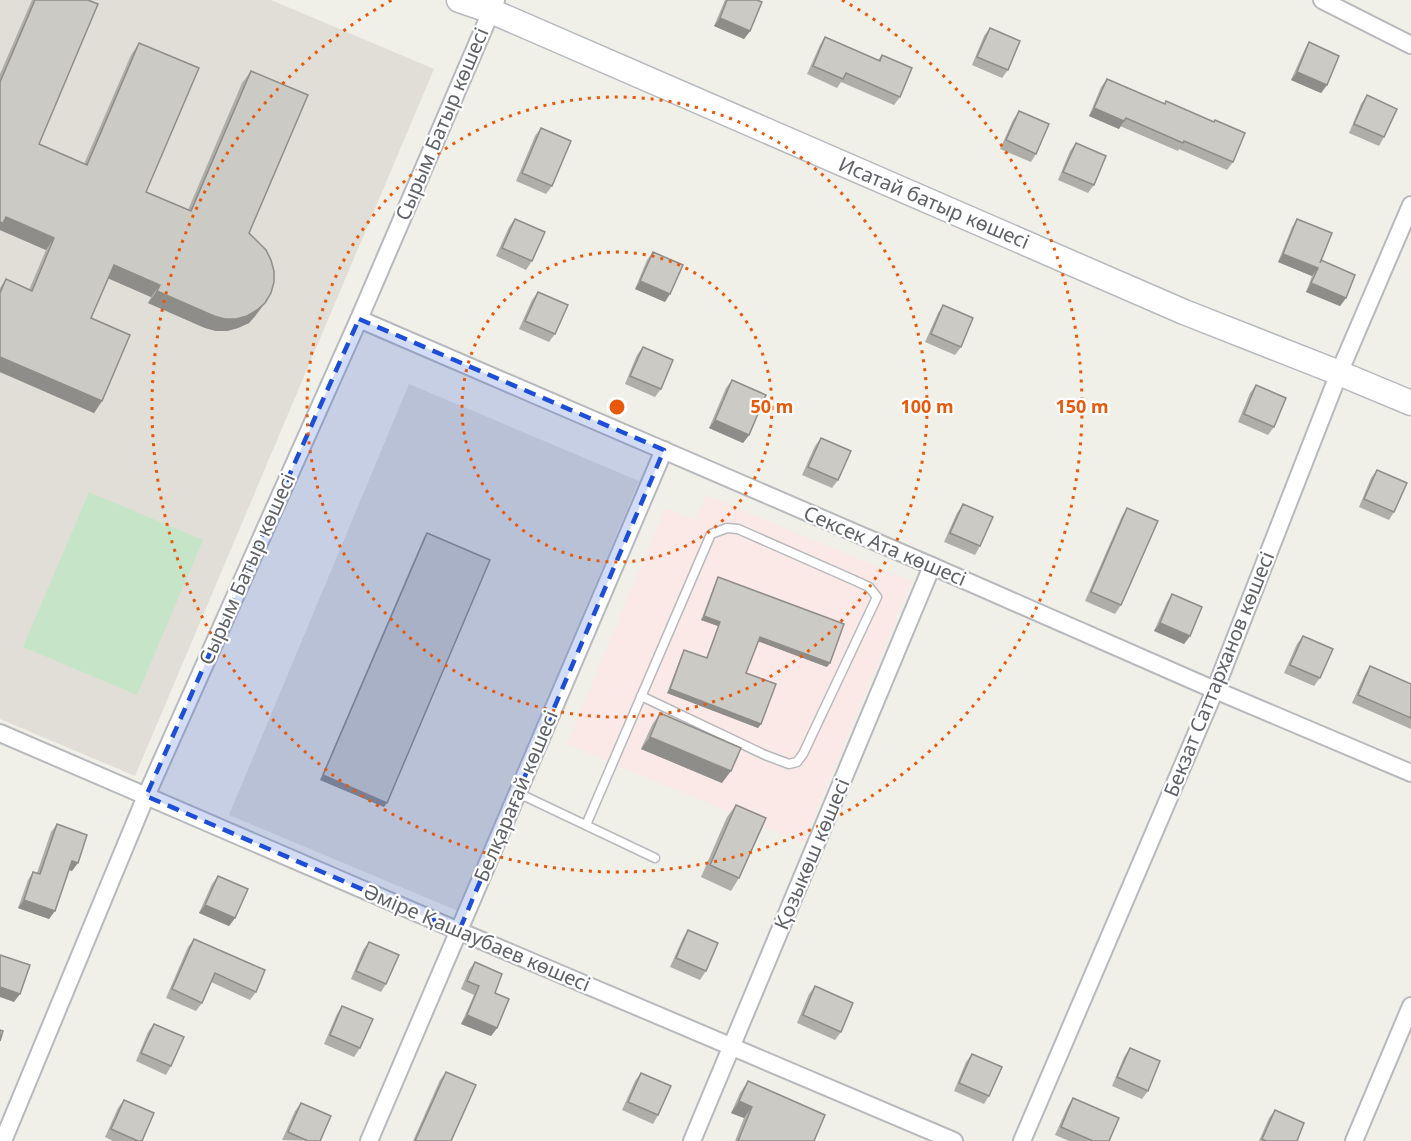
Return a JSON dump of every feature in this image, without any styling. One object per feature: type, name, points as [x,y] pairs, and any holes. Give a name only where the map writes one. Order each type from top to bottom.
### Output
[{"type":"street","name":"Исатай батыр көшесі","points":[[459,0],[494,5],[1184,312],[1411,403]]},
{"type":"street","points":[[1322,0],[1411,45]]},
{"type":"street","name":"Сырым Батыр көшесі","points":[[3,1141],[146,796],[359,319],[494,5]]},
{"type":"street","name":"Бекзат Саттарханов көшесі","points":[[1023,1141],[1215,690],[1339,373],[1411,205]]},
{"type":"street","name":"Сексек Ата көшесі","points":[[359,319],[1411,773]]},
{"type":"street","name":"Белқарағай көшесі","points":[[369,1141],[664,450]]},
{"type":"street","name":"Қозыкөш көшесі","points":[[692,1141],[932,566]]},
{"type":"street","name":"Әміре Қашаубаев көшесі","points":[[0,733],[954,1141]]},
{"type":"street","points":[[1354,1141],[1411,1006]]},
{"type":"lane","points":[[586,825],[641,696],[711,534],[727,528],[738,529],[869,587],[877,597],[803,754],[797,762],[789,764],[765,755],[641,696]]},
{"type":"lane","points":[[518,793],[655,858]]},
{"type":"highlighted area","points":[[359,319],[664,450],[459,931],[146,796]]},
{"type":"shaded area","points":[[0,0],[271,0],[434,69],[135,776],[0,719]]},
{"type":"shaded area","points":[[409,384],[639,481],[458,911],[229,815]]},
{"type":"shaded area","points":[[706,495],[912,581],[803,843],[567,744],[665,508],[695,520]]},
{"type":"green space","points":[[89,492],[203,540],[137,695],[23,647]]},
{"type":"building","points":[[35,0],[88,0],[98,4],[39,144],[87,165],[139,43],[199,68],[146,192],[191,211],[251,71],[308,95],[249,233],[266,250],[274,271],[271,293],[265,303],[247,316],[225,319],[157,291],[160,285],[114,265],[91,318],[130,335],[102,401],[0,357],[0,293],[6,279],[32,291],[54,238],[6,217],[3,223],[0,222],[0,82]]},
{"type":"building","points":[[727,0],[762,2],[750,31],[720,18]]},
{"type":"building","points":[[990,28],[1020,41],[1008,70],[977,57]]},
{"type":"building","points":[[825,37],[880,61],[882,55],[912,68],[900,97],[846,73],[843,79],[813,66]]},
{"type":"building","points":[[1309,42],[1339,56],[1327,85],[1297,72]]},
{"type":"building","points":[[1107,79],[1165,104],[1166,101],[1245,133],[1233,162],[1126,118],[1124,121],[1094,108]]},
{"type":"building","points":[[1367,95],[1397,109],[1384,137],[1354,124]]},
{"type":"building","points":[[1019,111],[1049,124],[1036,154],[1006,140]]},
{"type":"building","points":[[541,128],[571,141],[552,186],[522,173]]},
{"type":"building","points":[[1076,143],[1106,156],[1094,185],[1063,172]]},
{"type":"building","points":[[515,219],[545,232],[532,261],[502,248]]},
{"type":"building","points":[[1297,219],[1332,233],[1321,260],[1355,275],[1346,298],[1311,283],[1318,268],[1283,254]]},
{"type":"building","points":[[653,252],[683,265],[670,294],[640,281]]},
{"type":"building","points":[[538,292],[568,305],[555,334],[525,321]]},
{"type":"building","points":[[943,305],[973,318],[961,347],[931,334]]},
{"type":"building","points":[[643,347],[673,360],[661,389],[630,376]]},
{"type":"building","points":[[732,380],[766,395],[749,435],[715,420]]},
{"type":"building","points":[[1256,385],[1286,398],[1274,427],[1244,414]]},
{"type":"building","points":[[821,438],[851,451],[838,480],[808,467]]},
{"type":"building","points":[[1377,470],[1407,483],[1394,512],[1364,499]]},
{"type":"building","points":[[963,504],[993,517],[980,546],[950,533]]},
{"type":"building","points":[[1127,508],[1158,521],[1121,605],[1091,592]]},
{"type":"building","points":[[427,533],[490,560],[387,803],[323,775]]},
{"type":"building","points":[[718,577],[844,624],[830,663],[760,637],[746,673],[776,684],[761,724],[670,689],[684,650],[707,658],[720,622],[704,616]]},
{"type":"building","points":[[1172,594],[1202,607],[1190,636],[1160,623]]},
{"type":"building","points":[[1303,636],[1333,649],[1320,678],[1290,665]]},
{"type":"building","points":[[1370,666],[1411,684],[1411,718],[1358,695]]},
{"type":"building","points":[[660,713],[741,748],[731,771],[650,737]]},
{"type":"building","points":[[736,805],[766,818],[739,878],[710,865]]},
{"type":"building","points":[[57,824],[87,835],[78,863],[72,861],[55,911],[24,900],[33,872],[40,874]]},
{"type":"building","points":[[218,876],[248,889],[235,918],[205,905]]},
{"type":"building","points":[[688,930],[718,943],[706,971],[676,958]]},
{"type":"building","points":[[194,939],[265,970],[256,992],[215,973],[202,1003],[172,989]]},
{"type":"building","points":[[369,942],[399,955],[386,984],[356,971]]},
{"type":"building","points":[[0,955],[30,965],[20,994],[0,987]]},
{"type":"building","points":[[475,962],[502,974],[495,993],[509,999],[497,1028],[467,1015],[479,986],[467,981]]},
{"type":"building","points":[[815,986],[853,1003],[841,1032],[803,1015]]},
{"type":"building","points":[[342,1006],[373,1019],[360,1048],[330,1035]]},
{"type":"building","points":[[154,1024],[184,1037],[171,1066],[141,1053]]},
{"type":"building","points":[[1130,1048],[1160,1061],[1148,1091],[1117,1077]]},
{"type":"building","points":[[972,1054],[1002,1067],[989,1096],[959,1083]]},
{"type":"building","points":[[446,1072],[476,1085],[451,1141],[415,1141]]},
{"type":"building","points":[[641,1073],[671,1086],[658,1115],[628,1102]]},
{"type":"building","points":[[748,1081],[825,1115],[814,1141],[738,1141],[752,1107],[739,1101]]},
{"type":"building","points":[[1073,1098],[1119,1118],[1109,1141],[1093,1141],[1061,1127]]},
{"type":"building","points":[[124,1100],[154,1113],[142,1141],[111,1129]]},
{"type":"building","points":[[301,1103],[331,1116],[320,1141],[308,1141],[288,1132]]},
{"type":"building","points":[[1275,1110],[1304,1123],[1297,1141],[1262,1139]]}]
